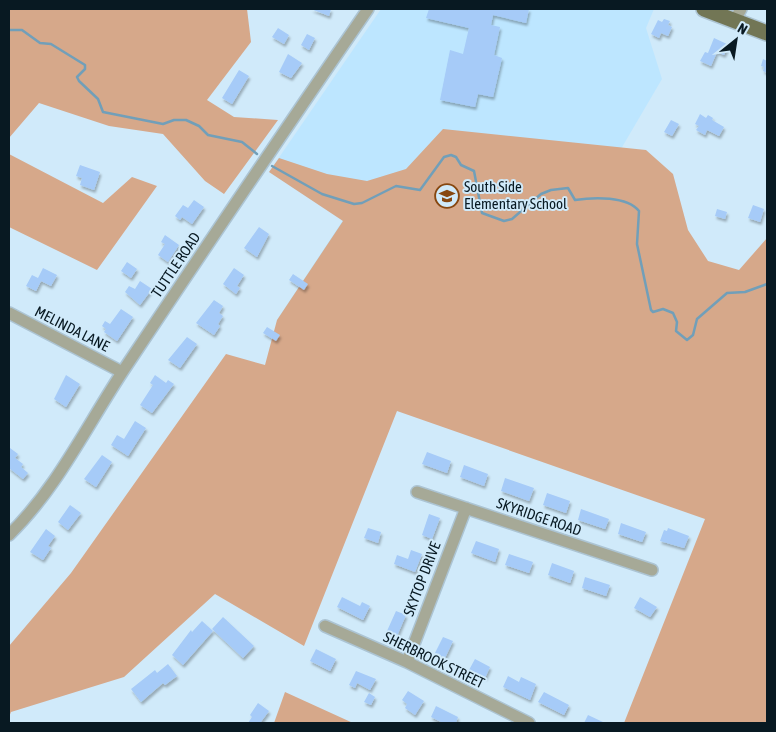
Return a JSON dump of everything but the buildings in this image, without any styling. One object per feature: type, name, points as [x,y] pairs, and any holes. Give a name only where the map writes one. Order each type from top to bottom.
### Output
[{"type":"main road","points":[[704,9],[738,15],[767,32]]},
{"type":"street","name":"TUTTLE ROAD","points":[[9,536],[22,523],[68,462],[122,372],[368,9]]},
{"type":"street","name":"MELINDA LANE","points":[[9,314],[122,372]]},
{"type":"street","name":"SKYRIDGE ROAD","points":[[417,492],[652,570]]},
{"type":"street","name":"SKYTOP DRIVE","points":[[407,662],[466,508]]},
{"type":"street","name":"SHERBROOK STREET","points":[[325,626],[407,662],[529,723]]},
{"type":"shaded area","points":[[9,9],[247,9],[251,42],[207,100],[234,117],[278,120],[224,194],[205,181],[163,134],[109,126],[39,103],[9,138]]},
{"type":"shaded area","name":"South Side Elementary School","points":[[381,9],[654,9],[646,28],[662,79],[611,166],[440,403],[277,320],[343,220],[269,172]]},
{"type":"shaded area","points":[[443,129],[646,150],[673,174],[688,230],[708,261],[739,270],[767,238],[767,723],[624,723],[705,519],[397,411],[304,646],[215,594],[124,677],[11,712],[9,717],[9,646],[71,573],[226,354],[265,365],[277,320],[343,221],[269,172],[279,158],[327,174],[367,181],[406,169]]},
{"type":"shaded area","points":[[9,154],[103,203],[132,177],[157,186],[97,270],[9,227]]},
{"type":"shaded area","points":[[285,692],[353,723],[274,723]]},
{"type":"waterway","points":[[9,30],[22,30],[40,43],[51,44],[85,65],[85,69],[77,77],[98,99],[103,112],[163,124],[174,120],[186,120],[199,126],[208,135],[242,142],[257,154]]},
{"type":"waterway","points":[[272,166],[322,194],[354,204],[362,203],[396,186],[420,190],[444,157],[451,155],[456,157],[461,165],[474,171],[482,213],[504,221],[512,219],[541,194],[551,190],[568,188],[575,200],[600,198],[627,203],[639,211],[637,244],[651,310],[653,312],[663,309],[673,313],[677,322],[676,331],[687,340],[693,335],[697,319],[727,293],[745,292],[767,284]]},
{"type":"place","name":"South Side Elementary School","points":[[447,196]]}]
